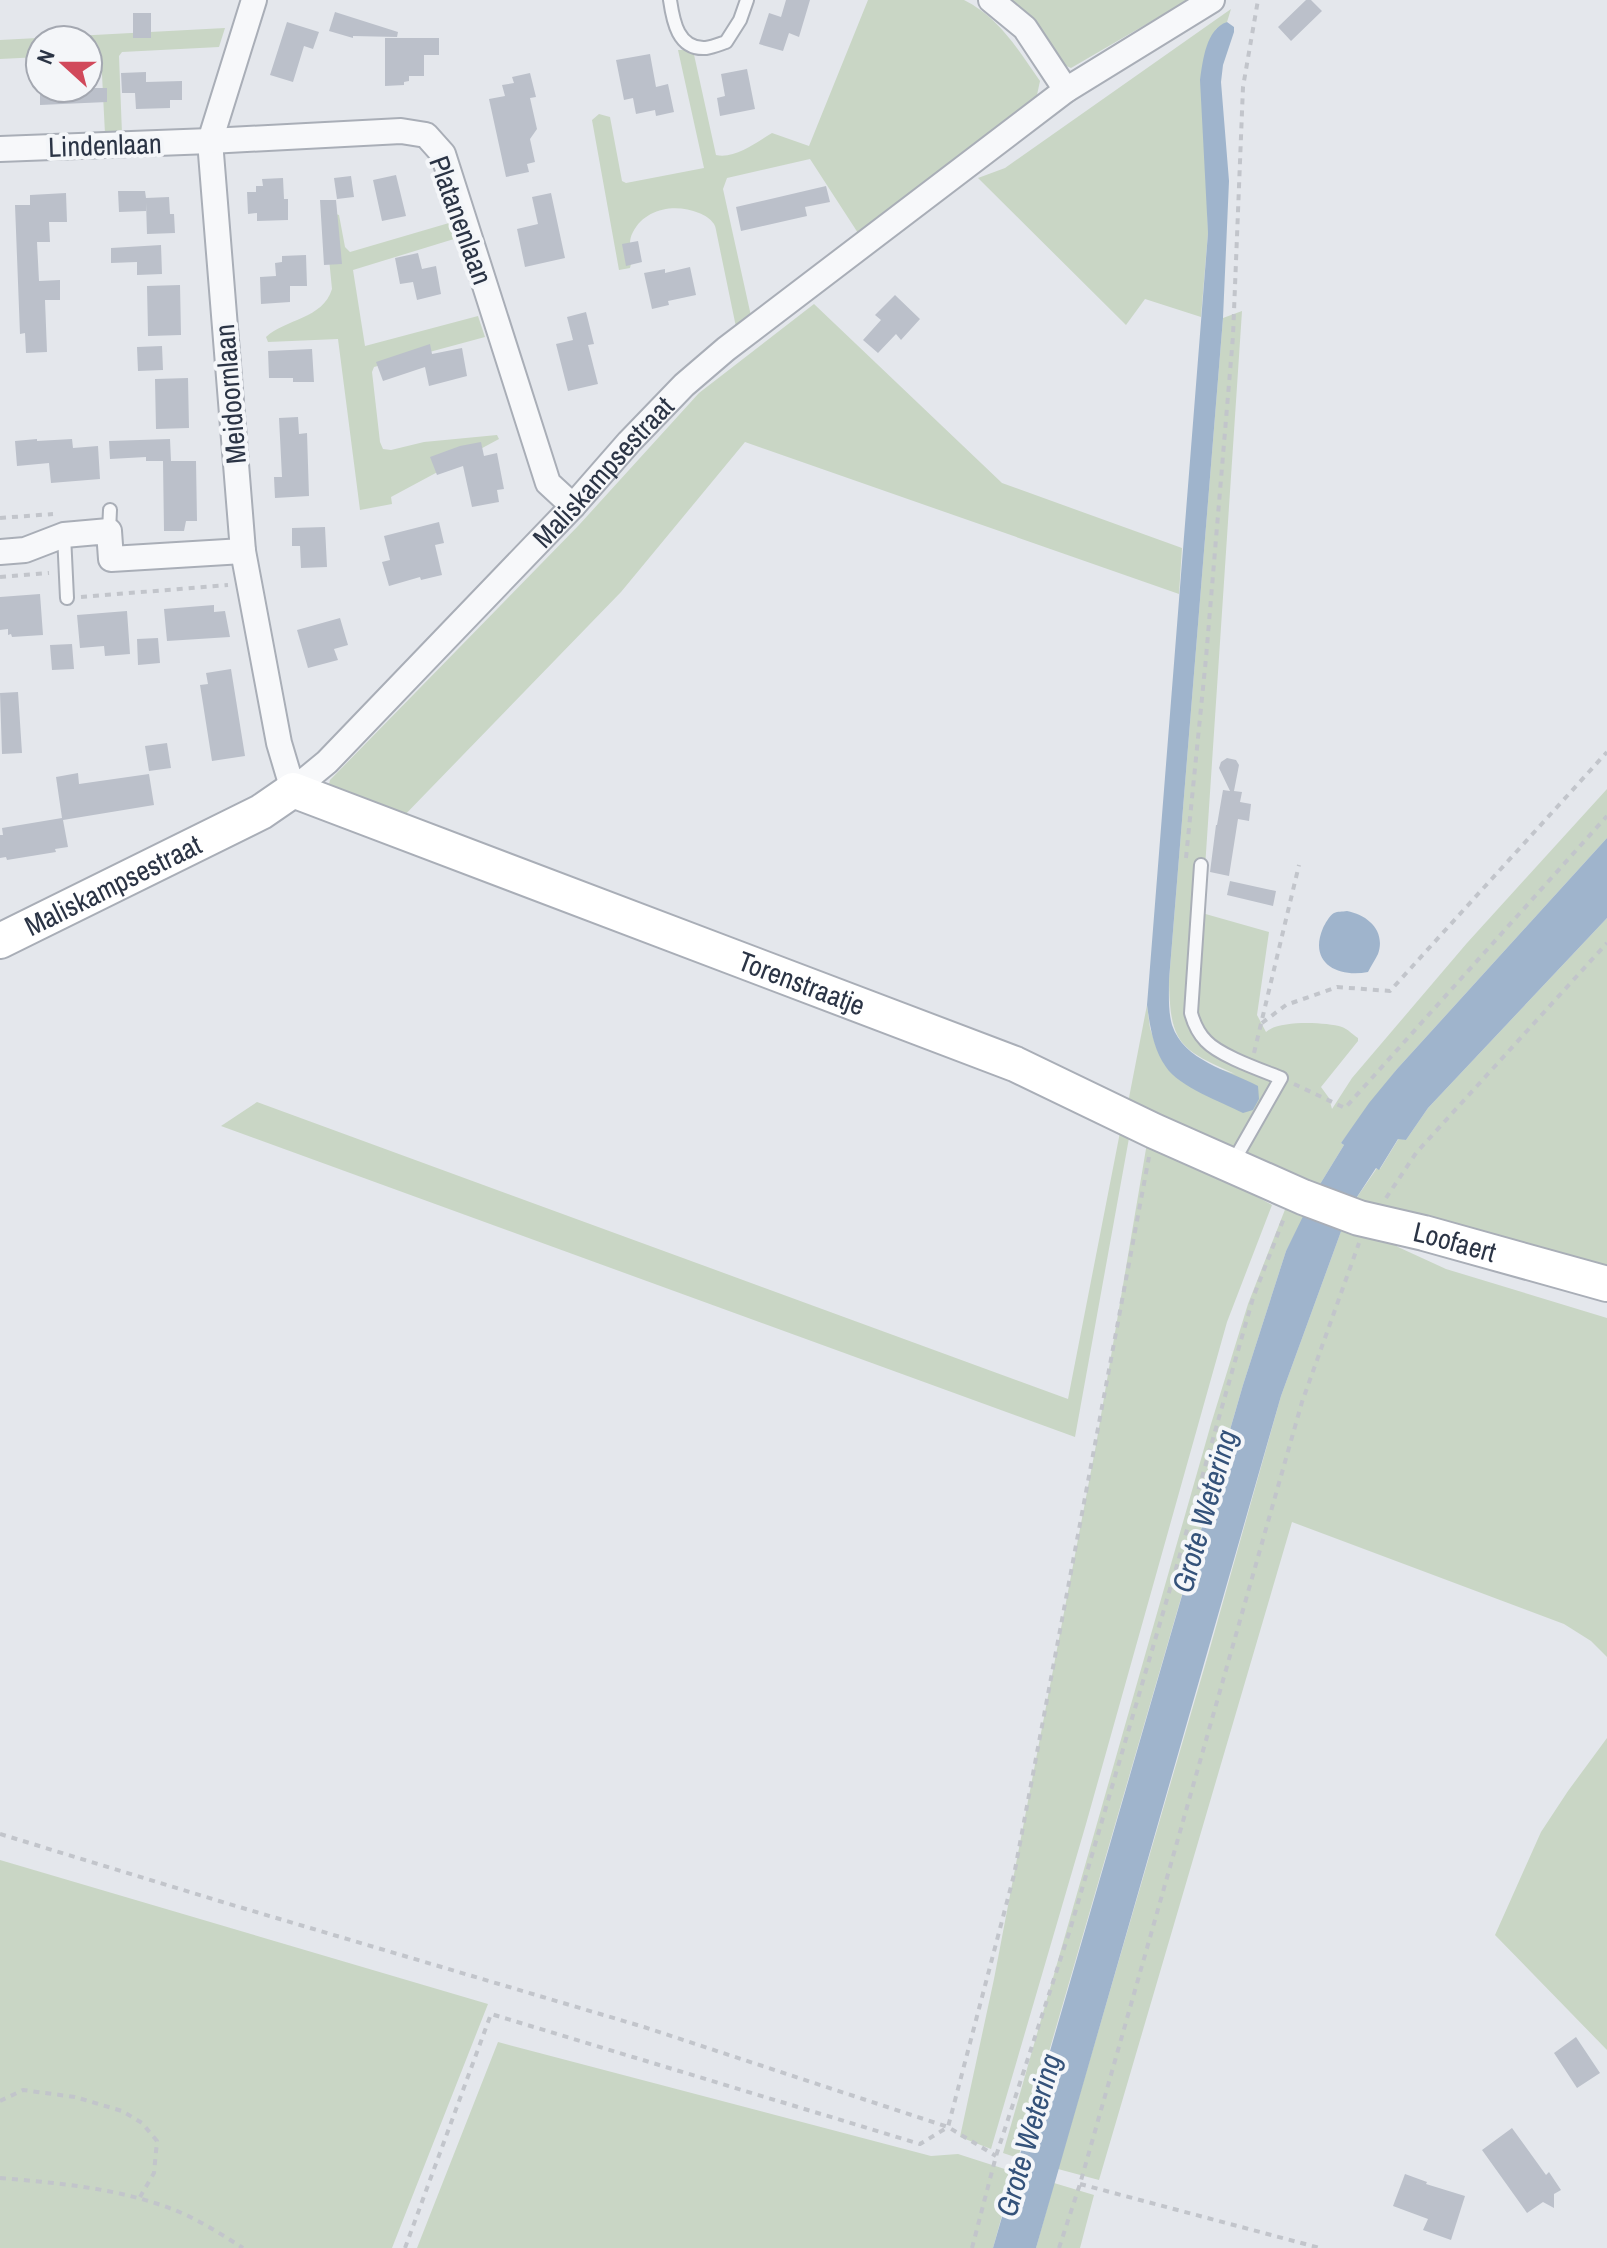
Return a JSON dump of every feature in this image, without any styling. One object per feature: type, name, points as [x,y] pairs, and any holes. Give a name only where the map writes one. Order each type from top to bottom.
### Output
[{"type":"street","name":"Meidoornlaan","points":[[254,0],[210,141],[243,551],[279,743],[293,790]]},
{"type":"street","points":[[991,0],[1025,28],[1066,90]]},
{"type":"street","name":"Maliskampsestraat","points":[[0,941],[261,812],[293,790],[327,762],[573,506],[684,385],[726,349],[1066,90],[1212,0]]},
{"type":"street","name":"Platanenlaan","points":[[210,141],[401,131],[426,135],[443,154],[548,483],[573,506]]},
{"type":"street","name":"Lindenlaan","points":[[0,149],[210,141]]},
{"type":"street","points":[[0,552],[25,550],[110,520],[111,559],[243,551]]},
{"type":"street","name":"Torenstraatje","points":[[293,790],[1015,1064],[1154,1131],[1298,1195]]},
{"type":"street","name":"Loofaert","points":[[1298,1195],[1365,1220],[1424,1233],[1607,1284]]},
{"type":"lane","points":[[670,0],[673,25],[685,42],[705,48],[726,42],[740,20],[747,0]]},
{"type":"lane","points":[[64,535],[67,598]]},
{"type":"lane","points":[[1201,865],[1191,1013],[1196,1029],[1208,1044],[1251,1067],[1281,1078],[1231,1166]]},
{"type":"path","points":[[1185,867],[1233,336],[1243,87],[1258,0]]},
{"type":"path","points":[[0,577],[66,572]]},
{"type":"path","points":[[67,598],[249,583]]},
{"type":"path","points":[[1262,1023],[1286,1005],[1337,987],[1390,991],[1607,752]]},
{"type":"path","points":[[1281,1078],[1345,1108],[1607,816]]},
{"type":"path","points":[[1251,1067],[1299,865]]},
{"type":"path","points":[[1059,2248],[1080,2184],[1302,1402],[1365,1220],[1416,1153],[1607,943]]},
{"type":"path","points":[[405,2248],[491,2014],[920,2144],[948,2127],[1014,1875],[1154,1131]]},
{"type":"path","points":[[972,2248],[996,2156],[1070,1930],[1253,1298],[1298,1195]]},
{"type":"path","points":[[0,1834],[644,2027],[948,2127],[996,2156]]},
{"type":"path","points":[[0,2101],[23,2090],[75,2097],[122,2111],[142,2123],[157,2141],[154,2173],[139,2198]]},
{"type":"path","points":[[0,2178],[61,2184],[139,2198],[176,2210],[243,2248]]},
{"type":"path","points":[[1080,2184],[1320,2248]]},
{"type":"green space","points":[[868,0],[964,0],[998,25],[1016,47],[1040,81],[1037,95],[858,233],[810,159],[727,178],[723,189],[751,316],[736,327],[716,228],[703,215],[671,208],[645,218],[631,236],[630,268],[619,270],[592,120],[599,114],[610,117],[622,181],[626,183],[704,168],[678,50],[693,50],[716,155],[738,152],[772,133],[809,146]]},
{"type":"green space","points":[[1011,0],[1188,0],[1071,68],[1064,65],[1030,17]]},
{"type":"green space","points":[[1231,9],[1227,22],[1216,29],[1204,59],[1208,233],[1201,317],[1145,299],[1126,325],[978,178],[1005,168]]},
{"type":"green space","points":[[225,28],[219,47],[122,52],[119,56],[122,134],[105,134],[104,34]]},
{"type":"green space","points":[[24,39],[24,58],[0,59],[0,40]]},
{"type":"green space","points":[[329,212],[339,215],[345,247],[350,252],[449,223],[454,239],[353,270],[365,346],[478,316],[485,337],[374,367],[372,372],[383,449],[497,435],[499,439],[391,497],[392,504],[360,510],[338,339],[268,342],[266,337],[312,313],[327,299],[332,289],[325,218]]},
{"type":"green space","points":[[814,304],[1002,483],[1182,548],[1179,594],[745,442],[621,592],[398,822],[327,793],[330,780],[579,525],[699,393]]},
{"type":"green space","points":[[1242,311],[1202,913],[1269,932],[1257,1015],[1266,1032],[1281,1025],[1314,1023],[1342,1027],[1358,1038],[1321,1087],[1332,1109],[1352,1078],[1467,943],[1607,789],[1607,838],[1397,1069],[1341,1143],[1344,1145],[1314,1194],[1127,1108],[1147,1005],[1157,1049],[1235,1074],[1202,1058],[1182,1042],[1172,1019],[1169,980],[1223,318]]},
{"type":"green space","points":[[1607,918],[1607,1280],[1353,1203],[1399,1138],[1406,1140],[1428,1108]]},
{"type":"green space","points":[[257,1102],[1068,1399],[1122,1122],[1131,1127],[1075,1437],[221,1126]]},
{"type":"green space","points":[[1148,1137],[1272,1205],[1227,1322],[991,2149],[960,2137],[994,1979],[1096,1445]]},
{"type":"green space","points":[[1286,1207],[1306,1213],[1286,1251],[1243,1385],[1018,2158],[1003,2153],[1211,1424],[1248,1304]]},
{"type":"green space","points":[[1343,1226],[1383,1237],[1446,1269],[1607,1318],[1607,1657],[1591,1641],[1564,1624],[1292,1522],[1099,2180],[1058,2169],[1281,1396]]},
{"type":"green space","points":[[1607,1738],[1607,2050],[1495,1935],[1541,1832]]},
{"type":"green space","points":[[0,1860],[488,2004],[392,2248],[0,2248]]},
{"type":"green space","points":[[498,2042],[931,2156],[958,2154],[1014,2172],[993,2248],[417,2248]]},
{"type":"green space","points":[[1054,2183],[1094,2195],[1080,2248],[1036,2248]]},
{"type":"water","points":[[1227,22],[1234,27],[1234,32],[1221,82],[1229,181],[1223,318],[1169,997],[1172,1025],[1186,1047],[1208,1063],[1258,1086],[1259,1099],[1253,1110],[1243,1113],[1172,1074],[1155,1045],[1147,1005],[1208,233],[1200,80],[1210,38]]},
{"type":"water","name":"Grote Wetering","points":[[1607,838],[1607,918],[1428,1108],[1406,1140],[1398,1139],[1353,1203],[1281,1396],[1036,2248],[993,2248],[1243,1385],[1286,1251],[1314,1194],[1344,1145],[1341,1143],[1369,1103]]},
{"type":"water","points":[[1347,911],[1368,920],[1377,931],[1380,946],[1368,972],[1346,973],[1337,970],[1323,959],[1319,950],[1319,940],[1327,920],[1334,913]]},
{"type":"building","points":[[786,0],[810,0],[799,37],[789,33],[783,51],[759,44],[769,13],[781,17]]},
{"type":"building","points":[[1306,0],[1311,0],[1322,11],[1291,41],[1278,27]]},
{"type":"building","points":[[335,12],[398,32],[397,37],[353,38],[329,31]]},
{"type":"building","points":[[133,13],[151,13],[151,38],[133,38]]},
{"type":"building","points":[[287,22],[319,32],[313,49],[304,46],[293,82],[270,75]]},
{"type":"building","points":[[385,38],[439,38],[439,55],[424,55],[424,76],[409,76],[409,81],[404,85],[385,86]]},
{"type":"building","points":[[650,54],[656,87],[668,84],[674,112],[656,116],[655,110],[636,114],[633,98],[624,100],[616,60]]},
{"type":"building","points":[[747,69],[755,109],[720,116],[717,98],[725,96],[721,74]]},
{"type":"building","points":[[146,72],[146,82],[182,81],[182,100],[170,100],[170,108],[136,109],[135,93],[122,93],[121,73]]},
{"type":"building","points":[[530,73],[536,97],[530,98],[537,129],[530,139],[535,162],[527,164],[529,172],[506,177],[489,99],[505,96],[502,85],[514,83],[512,77]]},
{"type":"building","points":[[104,88],[107,88],[107,102],[104,102]]},
{"type":"building","points":[[396,175],[406,216],[382,221],[373,180]]},
{"type":"building","points":[[351,176],[354,197],[337,199],[334,178]]},
{"type":"building","points":[[283,178],[284,199],[288,199],[288,220],[257,221],[257,213],[248,214],[247,192],[256,192],[256,186],[263,186],[262,179]]},
{"type":"building","points":[[826,186],[830,202],[805,207],[807,216],[741,231],[736,207]]},
{"type":"building","points":[[118,191],[145,191],[146,198],[169,197],[175,233],[147,234],[146,203],[146,211],[119,212]]},
{"type":"building","points":[[66,193],[67,222],[49,222],[50,242],[37,242],[39,281],[60,280],[60,300],[45,300],[47,352],[26,353],[25,333],[20,334],[15,205],[30,205],[30,195]]},
{"type":"building","points":[[551,193],[565,258],[525,267],[517,229],[538,224],[532,197]]},
{"type":"building","points":[[320,200],[336,200],[342,264],[324,265]]},
{"type":"building","points":[[638,241],[642,262],[626,266],[622,244]]},
{"type":"building","points":[[161,245],[162,274],[137,275],[137,262],[111,263],[111,248]]},
{"type":"building","points":[[418,253],[422,269],[436,266],[441,294],[417,300],[413,282],[400,284],[395,258]]},
{"type":"building","points":[[306,255],[307,286],[290,286],[290,302],[261,304],[260,277],[276,276],[275,263],[282,262],[282,256]]},
{"type":"building","points":[[690,267],[696,295],[668,301],[669,305],[652,309],[644,273],[665,269],[665,273]]},
{"type":"building","points":[[180,285],[181,335],[148,336],[147,286]]},
{"type":"building","points":[[895,295],[920,319],[901,340],[896,334],[878,353],[863,340],[881,320],[875,315]]},
{"type":"building","points":[[586,312],[594,344],[588,345],[598,384],[568,391],[556,344],[573,340],[567,317]]},
{"type":"building","points":[[430,344],[432,354],[462,348],[467,376],[429,386],[425,367],[383,381],[376,362]]},
{"type":"building","points":[[162,346],[163,370],[138,371],[137,347]]},
{"type":"building","points":[[312,349],[314,382],[269,378],[268,351]]},
{"type":"building","points":[[188,378],[189,428],[156,429],[155,379]]},
{"type":"building","points":[[298,417],[299,434],[307,433],[309,496],[275,498],[274,477],[282,477],[279,418]]},
{"type":"building","points":[[72,439],[73,448],[98,446],[100,479],[51,483],[49,463],[17,466],[15,441]]},
{"type":"building","points":[[170,439],[171,461],[146,461],[146,457],[110,459],[109,441]]},
{"type":"building","points":[[481,442],[484,456],[497,453],[504,489],[497,490],[499,502],[472,507],[463,466],[437,475],[430,457]]},
{"type":"building","points":[[163,461],[196,461],[197,521],[186,521],[184,531],[164,531]]},
{"type":"building","points":[[439,522],[444,543],[435,545],[442,575],[421,580],[420,577],[389,586],[382,562],[390,560],[384,536]]},
{"type":"building","points":[[325,527],[327,567],[301,568],[300,546],[292,546],[292,528]]},
{"type":"building","points":[[40,594],[43,635],[12,637],[8,635],[8,629],[0,630],[0,597]]},
{"type":"building","points":[[214,605],[214,612],[225,611],[230,637],[167,641],[164,609]]},
{"type":"building","points":[[127,611],[130,654],[105,656],[104,646],[80,648],[77,615]]},
{"type":"building","points":[[340,618],[348,645],[334,649],[338,660],[308,668],[297,630]]},
{"type":"building","points":[[158,638],[160,663],[138,665],[137,639]]},
{"type":"building","points":[[72,644],[74,669],[52,670],[50,645]]},
{"type":"building","points":[[231,669],[245,756],[212,761],[200,685],[208,684],[206,673]]},
{"type":"building","points":[[18,692],[22,753],[2,754],[0,693]]},
{"type":"building","points":[[167,743],[171,768],[149,771],[145,746]]},
{"type":"building","points":[[1227,758],[1236,760],[1239,765],[1234,791],[1242,792],[1240,802],[1251,804],[1249,821],[1238,819],[1229,876],[1210,872],[1223,790],[1230,791],[1219,768]]},
{"type":"building","points":[[78,773],[79,784],[149,774],[154,805],[63,820],[68,847],[7,860],[6,857],[0,858],[2,828],[62,818],[56,777]]},
{"type":"building","points":[[1230,881],[1276,891],[1273,906],[1227,895]]},
{"type":"building","points":[[1576,2037],[1600,2073],[1577,2088],[1554,2053]]},
{"type":"building","points":[[1512,2128],[1546,2175],[1549,2172],[1561,2190],[1554,2194],[1554,2208],[1543,2202],[1527,2213],[1482,2150]]},
{"type":"building","points":[[1405,2174],[1465,2196],[1451,2240],[1423,2230],[1428,2219],[1393,2206]]}]
